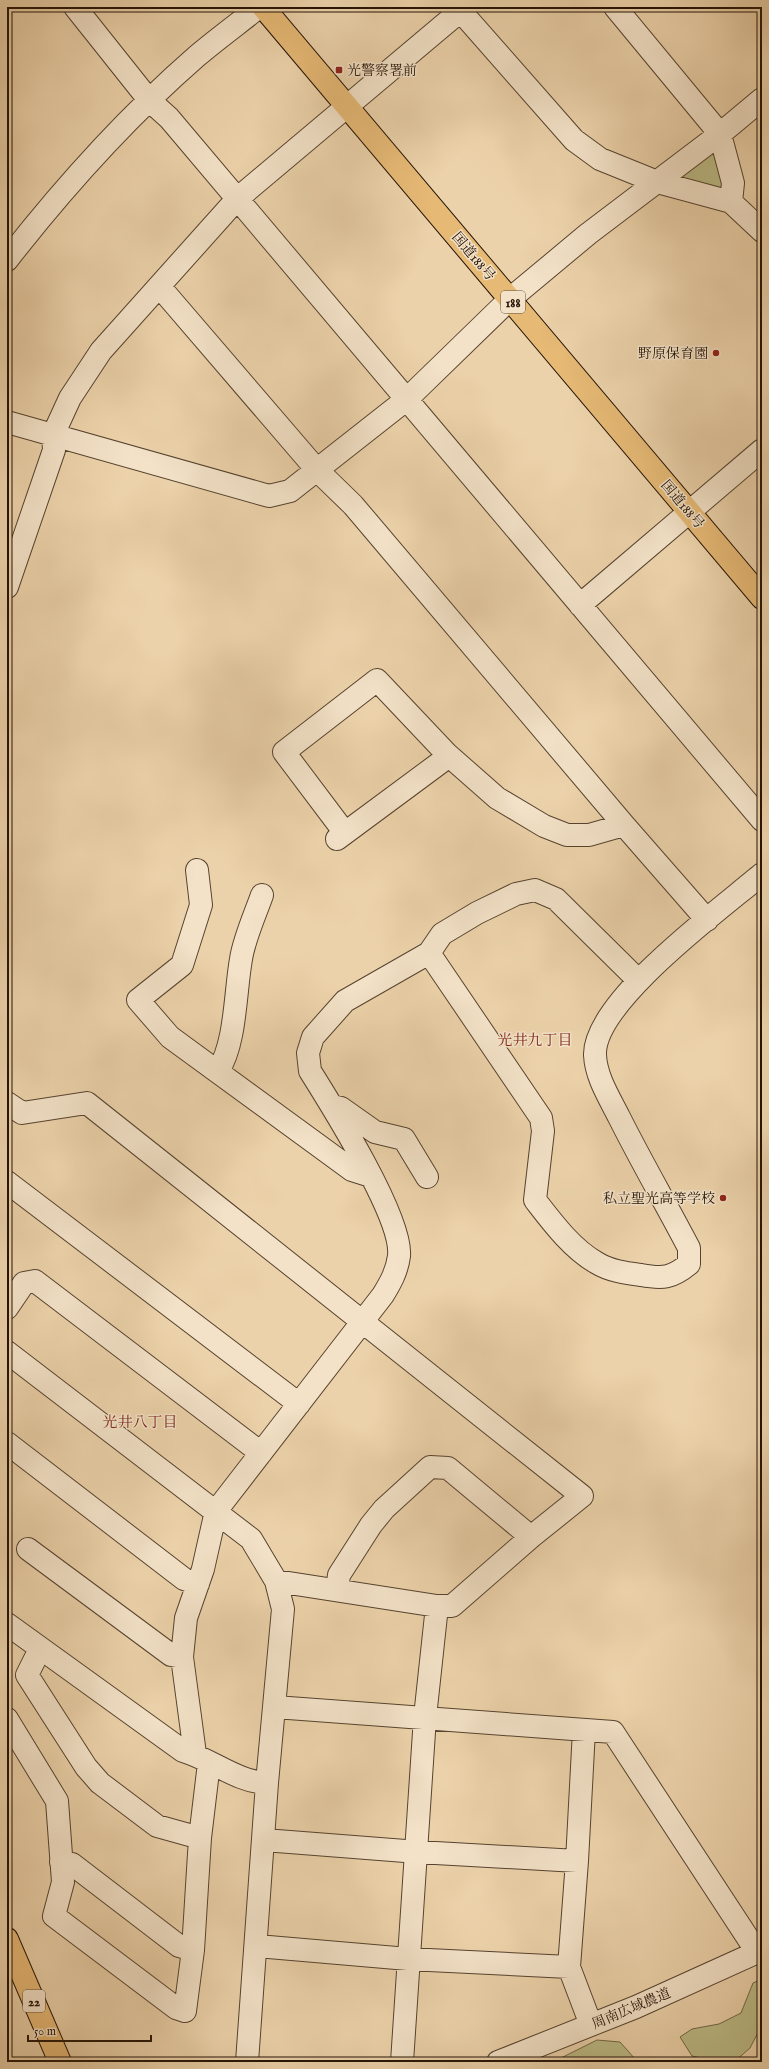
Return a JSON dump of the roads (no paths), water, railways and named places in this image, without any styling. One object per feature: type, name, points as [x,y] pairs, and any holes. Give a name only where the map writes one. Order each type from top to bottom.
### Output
[{"type":"main road","name":"国道188号","points":[[263,7],[762,598]]},
{"type":"main road","name":"22","points":[[9,1948],[60,2062]]},
{"type":"street","points":[[75,7],[149,100],[169,118],[762,820]]},
{"type":"street","points":[[7,260],[91,160],[149,100],[198,55],[259,7]]},
{"type":"street","points":[[615,7],[720,134],[733,183],[731,202]]},
{"type":"street","points":[[7,587],[54,450],[53,435],[70,398],[101,351],[237,199],[461,8],[574,140],[600,159],[657,182],[731,202],[762,231]]},
{"type":"street","points":[[7,422],[269,496],[290,491],[407,399],[510,299],[588,234],[720,134],[762,98]]},
{"type":"street","points":[[159,286],[317,470],[353,506],[624,825],[707,920]]},
{"type":"street","points":[[580,604],[762,450]]},
{"type":"street","points":[[447,754],[441,762],[341,836],[284,752],[377,680],[447,754],[497,798],[544,826],[567,835],[589,835],[624,825]]},
{"type":"street","points":[[197,870],[201,904],[182,965],[138,1000],[170,1037],[352,1170],[371,1176]]},
{"type":"street","points":[[428,953],[542,1118],[543,1131],[535,1200],[563,1236],[597,1263],[622,1273],[653,1277],[675,1275],[689,1264],[689,1248],[637,1154],[599,1077],[595,1054],[600,1034],[610,1014],[638,980],[762,874]]},
{"type":"street","points":[[7,1719],[57,1801],[62,1882],[54,1916],[176,2008],[185,2011],[193,1950],[200,1838],[202,1759],[182,1657],[186,1618],[198,1584],[216,1511],[383,1295],[394,1276],[399,1255],[396,1231],[371,1176],[332,1106],[310,1071],[308,1053],[313,1037],[344,1001],[428,953],[442,934],[477,913],[516,894],[535,890],[556,899],[638,980]]},
{"type":"street","points":[[218,1071],[225,1060],[236,1003],[241,957],[262,896]]},
{"type":"street","points":[[7,1103],[22,1113],[87,1103],[363,1320],[582,1496],[531,1537],[452,1606],[437,1606],[276,1581]]},
{"type":"street","points":[[332,1106],[341,1108],[375,1132],[404,1139],[427,1177]]},
{"type":"street","points":[[7,1182],[299,1404]]},
{"type":"street","points":[[7,1308],[24,1284],[36,1281],[261,1454]]},
{"type":"street","points":[[7,1352],[251,1539],[276,1581],[283,1609],[267,1783],[257,1946],[247,2062]]},
{"type":"street","points":[[7,1443],[184,1579],[198,1584]]},
{"type":"street","points":[[337,1590],[339,1575],[371,1525],[384,1509],[430,1467],[448,1468],[531,1537]]},
{"type":"street","points":[[28,1549],[171,1655],[182,1657]]},
{"type":"street","points":[[402,2062],[408,1959],[418,1852],[425,1717],[437,1606]]},
{"type":"street","points":[[7,1624],[183,1751],[258,1782],[267,1783]]},
{"type":"street","points":[[40,1649],[27,1675],[86,1767],[104,1786],[157,1826],[200,1838]]},
{"type":"street","points":[[275,1707],[613,1732],[760,1951]]},
{"type":"street","points":[[584,1730],[577,1861],[569,1967],[590,2025]]},
{"type":"street","points":[[264,1840],[418,1852],[577,1861]]},
{"type":"street","points":[[61,1862],[72,1864],[179,1946],[193,1950]]},
{"type":"street","points":[[257,1946],[408,1959],[569,1967]]},
{"type":"street","name":"周南広域農道","points":[[498,2062],[590,2025],[760,1951]]},
{"type":"place","name":"光警察署前","points":[[339,70]]},
{"type":"place","name":"野原保育園","points":[[716,353]]},
{"type":"place","name":"私立聖光高等学校","points":[[723,1198]]},
{"type":"district","name":"光井九丁目","points":[[535,1040]]},
{"type":"district","name":"光井八丁目","points":[[140,1422]]}]
